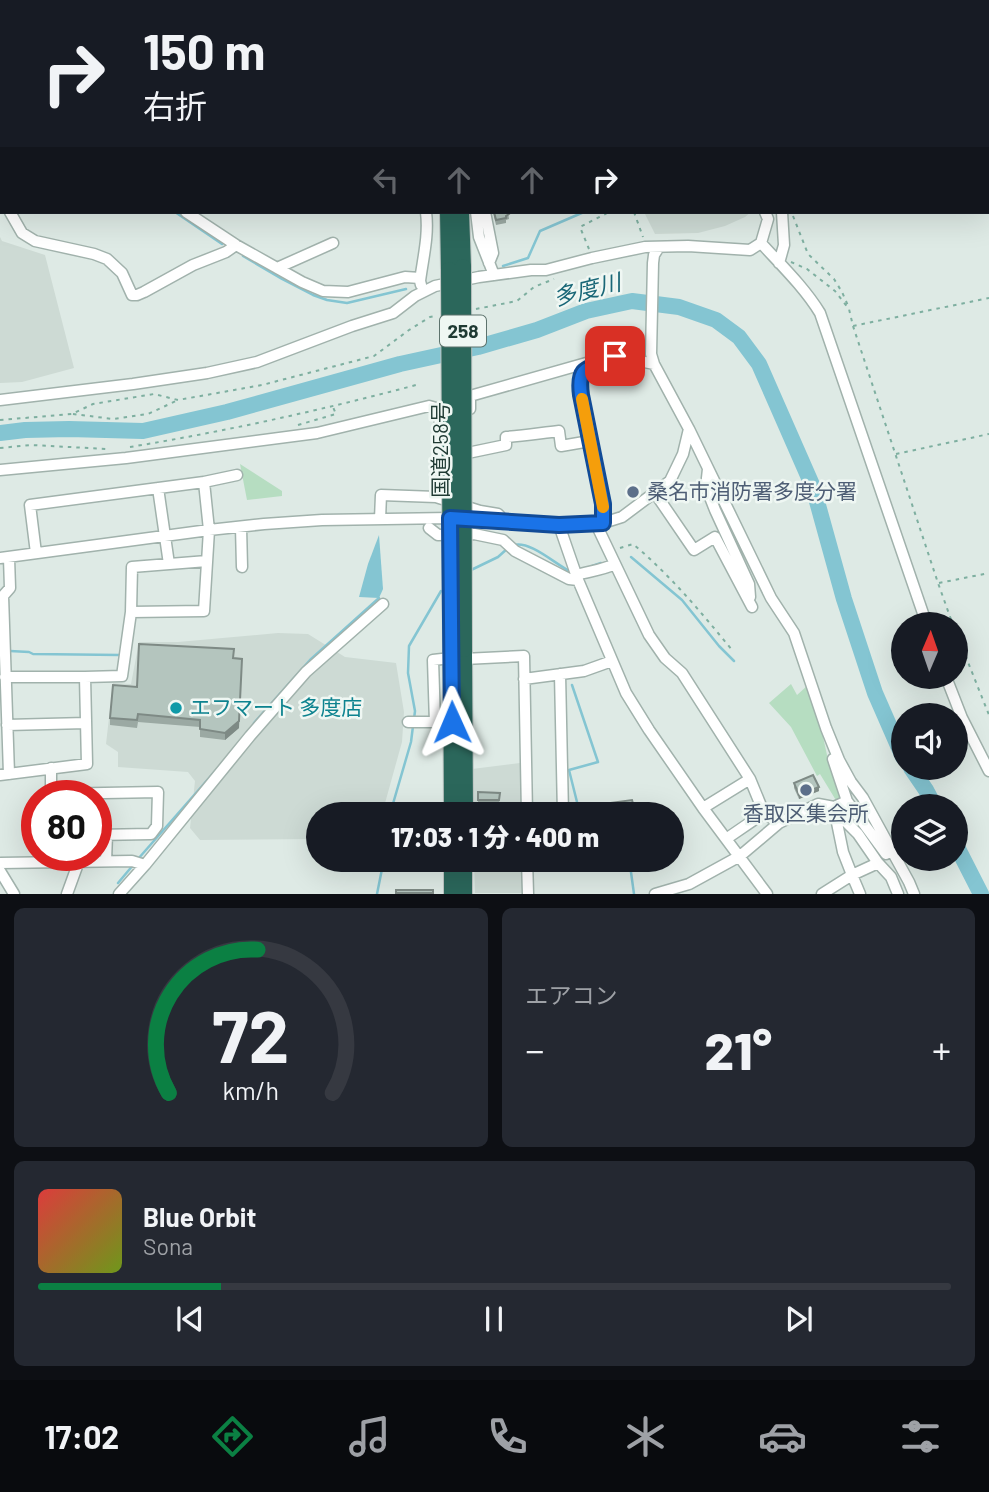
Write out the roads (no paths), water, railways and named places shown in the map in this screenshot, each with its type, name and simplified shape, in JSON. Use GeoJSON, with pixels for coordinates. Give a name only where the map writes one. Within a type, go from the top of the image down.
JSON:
{"type":"FeatureCollection","features":[{"type":"Feature","properties":{"kind":"highway","name":"国道258号"},"geometry":{"type":"LineString","coordinates":[[448,214],[456,269]]}},
{"type":"Feature","properties":{"kind":"highway","name":"国道258号"},"geometry":{"type":"LineString","coordinates":[[461,214],[456,269],[456,518],[457,654],[464,802]]}},
{"type":"Feature","properties":{"kind":"highway","name":"国道258号"},"geometry":{"type":"LineString","coordinates":[[451,802],[443,722],[457,654]]}},
{"type":"Feature","properties":{"kind":"highway"},"geometry":{"type":"LineString","coordinates":[[452,872],[452,894]]}},
{"type":"Feature","properties":{"kind":"highway"},"geometry":{"type":"LineString","coordinates":[[464,872],[464,894]]}},
{"type":"Feature","properties":{"kind":"street"},"geometry":{"type":"LineString","coordinates":[[10,214],[22,233],[35,241],[107,259],[122,273],[132,295],[144,292],[236,245]]}},
{"type":"Feature","properties":{"kind":"street"},"geometry":{"type":"LineString","coordinates":[[190,214],[236,245],[323,291],[357,291],[405,278],[421,278]]}},
{"type":"Feature","properties":{"kind":"street"},"geometry":{"type":"LineString","coordinates":[[423,291],[421,278],[426,214]]}},
{"type":"Feature","properties":{"kind":"street"},"geometry":{"type":"LineString","coordinates":[[476,214],[479,237],[494,275]]}},
{"type":"Feature","properties":{"kind":"street"},"geometry":{"type":"LineString","coordinates":[[485,214],[493,253],[489,263]]}},
{"type":"Feature","properties":{"kind":"street"},"geometry":{"type":"LineString","coordinates":[[0,400],[134,384],[257,362],[393,313],[423,291],[435,286],[494,275],[546,270],[645,247],[688,246],[750,250],[761,243],[768,219],[766,214]]}},
{"type":"Feature","properties":{"kind":"street"},"geometry":{"type":"LineString","coordinates":[[779,263],[784,245],[782,214]]}},
{"type":"Feature","properties":{"kind":"street"},"geometry":{"type":"LineString","coordinates":[[277,268],[333,243]]}},
{"type":"Feature","properties":{"kind":"street"},"geometry":{"type":"LineString","coordinates":[[761,243],[814,302],[820,313],[923,612]]}},
{"type":"Feature","properties":{"kind":"street"},"geometry":{"type":"LineString","coordinates":[[659,247],[653,263],[653,359],[771,598],[794,633],[839,760],[891,850]]}},
{"type":"Feature","properties":{"kind":"street"},"geometry":{"type":"LineString","coordinates":[[442,434],[470,433],[470,396],[615,356],[653,359]]}},
{"type":"Feature","properties":{"kind":"street"},"geometry":{"type":"LineString","coordinates":[[615,356],[613,361],[586,370],[580,375],[581,395],[603,504],[599,523],[609,553],[649,635],[665,657],[682,673],[750,779],[764,813],[779,823]]}},
{"type":"Feature","properties":{"kind":"street"},"geometry":{"type":"LineString","coordinates":[[0,470],[126,458],[317,433],[429,406],[436,408],[438,412],[442,434],[442,499]]}},
{"type":"Feature","properties":{"kind":"street"},"geometry":{"type":"LineString","coordinates":[[85,677],[87,764],[4,774],[7,725],[4,596],[10,588],[5,558],[209,530],[322,520],[456,518],[559,525],[599,523],[622,517],[670,481],[679,464],[689,429]]}},
{"type":"Feature","properties":{"kind":"street"},"geometry":{"type":"LineString","coordinates":[[442,459],[506,445],[506,438],[528,434],[559,431],[561,446],[590,441]]}},
{"type":"Feature","properties":{"kind":"street"},"geometry":{"type":"LineString","coordinates":[[655,493],[694,550],[715,537],[752,607],[749,584],[706,487],[708,468]]}},
{"type":"Feature","properties":{"kind":"street"},"geometry":{"type":"LineString","coordinates":[[36,552],[30,505],[204,482],[237,475]]}},
{"type":"Feature","properties":{"kind":"street"},"geometry":{"type":"LineString","coordinates":[[131,612],[204,611],[209,530],[204,482]]}},
{"type":"Feature","properties":{"kind":"street"},"geometry":{"type":"LineString","coordinates":[[158,488],[169,564]]}},
{"type":"Feature","properties":{"kind":"street"},"geometry":{"type":"LineString","coordinates":[[380,519],[381,495],[436,497],[498,514],[505,521]]}},
{"type":"Feature","properties":{"kind":"street"},"geometry":{"type":"LineString","coordinates":[[559,525],[577,577],[626,693],[703,808],[768,894]]}},
{"type":"Feature","properties":{"kind":"street"},"geometry":{"type":"LineString","coordinates":[[241,527],[242,567]]}},
{"type":"Feature","properties":{"kind":"street"},"geometry":{"type":"LineString","coordinates":[[429,528],[438,535],[474,534],[503,540],[516,551],[569,579],[615,564]]}},
{"type":"Feature","properties":{"kind":"street"},"geometry":{"type":"LineString","coordinates":[[5,677],[122,676],[131,612],[132,567],[207,561]]}},
{"type":"Feature","properties":{"kind":"street"},"geometry":{"type":"LineString","coordinates":[[119,894],[139,863],[306,671],[383,604]]}},
{"type":"Feature","properties":{"kind":"street"},"geometry":{"type":"LineString","coordinates":[[457,654],[524,656],[527,802]]}},
{"type":"Feature","properties":{"kind":"street"},"geometry":{"type":"LineString","coordinates":[[524,679],[584,671],[612,661]]}},
{"type":"Feature","properties":{"kind":"street"},"geometry":{"type":"LineString","coordinates":[[560,674],[564,802]]}},
{"type":"Feature","properties":{"kind":"street"},"geometry":{"type":"LineString","coordinates":[[951,690],[989,771]]}},
{"type":"Feature","properties":{"kind":"street"},"geometry":{"type":"LineString","coordinates":[[413,722],[443,722]]}},
{"type":"Feature","properties":{"kind":"street"},"geometry":{"type":"LineString","coordinates":[[7,725],[86,723]]}},
{"type":"Feature","properties":{"kind":"street"},"geometry":{"type":"LineString","coordinates":[[828,733],[827,740],[847,801],[891,857]]}},
{"type":"Feature","properties":{"kind":"street"},"geometry":{"type":"LineString","coordinates":[[51,768],[51,780]]}},
{"type":"Feature","properties":{"kind":"street"},"geometry":{"type":"LineString","coordinates":[[703,808],[750,779]]}},
{"type":"Feature","properties":{"kind":"street"},"geometry":{"type":"LineString","coordinates":[[112,793],[158,792],[157,826],[150,834],[112,835]]}},
{"type":"Feature","properties":{"kind":"street"},"geometry":{"type":"LineString","coordinates":[[655,894],[681,890],[740,856],[779,823],[818,804],[834,807],[847,801]]}},
{"type":"Feature","properties":{"kind":"street"},"geometry":{"type":"LineString","coordinates":[[834,807],[891,877],[898,894]]}},
{"type":"Feature","properties":{"kind":"street"},"geometry":{"type":"LineString","coordinates":[[834,807],[843,852],[860,894]]}},
{"type":"Feature","properties":{"kind":"street"},"geometry":{"type":"LineString","coordinates":[[726,839],[764,813]]}},
{"type":"Feature","properties":{"kind":"street"},"geometry":{"type":"LineString","coordinates":[[112,861],[139,863]]}},
{"type":"Feature","properties":{"kind":"street"},"geometry":{"type":"LineString","coordinates":[[0,863],[21,862]]}},
{"type":"Feature","properties":{"kind":"street"},"geometry":{"type":"LineString","coordinates":[[822,894],[878,863]]}},
{"type":"Feature","properties":{"kind":"street"},"geometry":{"type":"LineString","coordinates":[[0,871],[14,894]]}},
{"type":"Feature","properties":{"kind":"street"},"geometry":{"type":"LineString","coordinates":[[67,894],[75,871]]}},
{"type":"Feature","properties":{"kind":"street"},"geometry":{"type":"LineString","coordinates":[[902,871],[914,894]]}},
{"type":"Feature","properties":{"kind":"street"},"geometry":{"type":"LineString","coordinates":[[527,872],[527,894]]}},
{"type":"Feature","properties":{"kind":"water"},"geometry":{"type":"Polygon","coordinates":[[[379,535],[383,589],[379,598],[359,597],[368,564],[379,535]]]}},
{"type":"Feature","properties":{"kind":"waterway"},"geometry":{"type":"LineString","coordinates":[[178,214],[222,244]]}},
{"type":"Feature","properties":{"kind":"waterway"},"geometry":{"type":"LineString","coordinates":[[503,266],[528,258],[540,231],[579,214]]}},
{"type":"Feature","properties":{"kind":"waterway"},"geometry":{"type":"LineString","coordinates":[[243,256],[282,279],[327,300],[347,303],[406,289]]}},
{"type":"Feature","properties":{"kind":"waterway","name":"多度川"},"geometry":{"type":"LineString","coordinates":[[0,433],[69,429],[143,431],[227,412],[400,364],[478,347],[537,330],[586,311],[632,301],[679,307],[716,320],[739,337],[759,364],[813,487],[844,599],[875,693],[891,730]]}},
{"type":"Feature","properties":{"kind":"waterway"},"geometry":{"type":"LineString","coordinates":[[514,545],[528,546],[571,572]]}},
{"type":"Feature","properties":{"kind":"waterway"},"geometry":{"type":"LineString","coordinates":[[469,571],[498,557],[508,548]]}},
{"type":"Feature","properties":{"kind":"waterway"},"geometry":{"type":"LineString","coordinates":[[631,557],[682,600],[734,661]]}},
{"type":"Feature","properties":{"kind":"waterway"},"geometry":{"type":"LineString","coordinates":[[592,566],[601,563]]}},
{"type":"Feature","properties":{"kind":"waterway"},"geometry":{"type":"LineString","coordinates":[[414,719],[408,673],[409,646],[441,591]]}},
{"type":"Feature","properties":{"kind":"waterway"},"geometry":{"type":"LineString","coordinates":[[254,723],[310,660],[379,598]]}},
{"type":"Feature","properties":{"kind":"waterway"},"geometry":{"type":"LineString","coordinates":[[10,651],[33,654],[120,655]]}},
{"type":"Feature","properties":{"kind":"waterway"},"geometry":{"type":"LineString","coordinates":[[572,685],[598,762],[569,770],[577,802]]}},
{"type":"Feature","properties":{"kind":"waterway"},"geometry":{"type":"LineString","coordinates":[[394,802],[413,726]]}},
{"type":"Feature","properties":{"kind":"waterway"},"geometry":{"type":"LineString","coordinates":[[138,859],[217,769]]}},
{"type":"Feature","properties":{"kind":"waterway","name":"多度川"},"geometry":{"type":"LineString","coordinates":[[919,780],[928,794]]}},
{"type":"Feature","properties":{"kind":"waterway"},"geometry":{"type":"LineString","coordinates":[[118,883],[134,864]]}},
{"type":"Feature","properties":{"kind":"waterway","name":"多度川"},"geometry":{"type":"LineString","coordinates":[[968,869],[981,894]]}},
{"type":"Feature","properties":{"kind":"waterway"},"geometry":{"type":"LineString","coordinates":[[377,894],[381,872]]}},
{"type":"Feature","properties":{"kind":"waterway"},"geometry":{"type":"LineString","coordinates":[[631,872],[634,894]]}},
{"type":"Feature","properties":{"kind":"place","name":"桑名市消防署多度分署"},"geometry":{"type":"Point","coordinates":[633,492]}},
{"type":"Feature","properties":{"kind":"place","name":"エフマート 多度店"},"geometry":{"type":"Point","coordinates":[176,708]}},
{"type":"Feature","properties":{"kind":"place","name":"香取区集会所"},"geometry":{"type":"Point","coordinates":[806,790]}}]}
